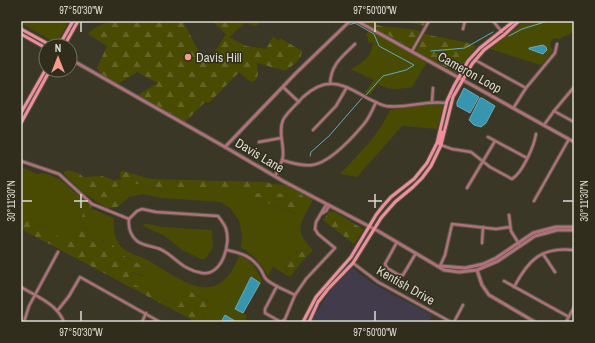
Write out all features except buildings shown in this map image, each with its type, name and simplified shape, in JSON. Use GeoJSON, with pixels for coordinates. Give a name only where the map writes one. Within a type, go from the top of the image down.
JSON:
{"type":"FeatureCollection","features":[{"type":"Feature","properties":{"kind":"main road"},"geometry":{"type":"LineString","coordinates":[[63,38],[73,21]]}},
{"type":"Feature","properties":{"kind":"main road"},"geometry":{"type":"LineString","coordinates":[[68,38],[78,21]]}},
{"type":"Feature","properties":{"kind":"main road"},"geometry":{"type":"LineString","coordinates":[[303,322],[314,300],[351,257],[383,206],[414,179],[427,163],[436,144],[446,103],[468,61],[480,48],[514,21]]}},
{"type":"Feature","properties":{"kind":"main road"},"geometry":{"type":"LineString","coordinates":[[309,321],[318,302],[328,288],[353,263],[389,208],[418,183],[433,163],[441,146],[450,105],[462,79],[475,60],[484,50],[504,36],[520,21]]}},
{"type":"Feature","properties":{"kind":"main road"},"geometry":{"type":"LineString","coordinates":[[21,31],[38,38]]}},
{"type":"Feature","properties":{"kind":"main road"},"geometry":{"type":"LineString","coordinates":[[21,31],[38,43]]}},
{"type":"Feature","properties":{"kind":"main road"},"geometry":{"type":"LineString","coordinates":[[21,113],[41,78]]}},
{"type":"Feature","properties":{"kind":"main road"},"geometry":{"type":"LineString","coordinates":[[21,123],[46,78]]}},
{"type":"Feature","properties":{"kind":"main road"},"geometry":{"type":"LineString","coordinates":[[441,124],[442,130],[439,143],[441,146]]}},
{"type":"Feature","properties":{"kind":"main road"},"geometry":{"type":"LineString","coordinates":[[433,163],[437,148],[436,144]]}},
{"type":"Feature","properties":{"kind":"main road"},"geometry":{"type":"LineString","coordinates":[[331,279],[338,279]]}},
{"type":"Feature","properties":{"kind":"main road"},"geometry":{"type":"LineString","coordinates":[[309,321],[308,318],[314,300]]}},
{"type":"Feature","properties":{"kind":"street"},"geometry":{"type":"LineString","coordinates":[[225,147],[350,21]]}},
{"type":"Feature","properties":{"kind":"street","name":"Cameron Loop"},"geometry":{"type":"LineString","coordinates":[[357,21],[514,107],[544,126],[574,142]]}},
{"type":"Feature","properties":{"kind":"street"},"geometry":{"type":"LineString","coordinates":[[412,51],[429,21]]}},
{"type":"Feature","properties":{"kind":"street"},"geometry":{"type":"LineString","coordinates":[[463,29],[465,21]]}},
{"type":"Feature","properties":{"kind":"street"},"geometry":{"type":"LineString","coordinates":[[493,21],[504,36]]}},
{"type":"Feature","properties":{"kind":"street"},"geometry":{"type":"LineString","coordinates":[[330,84],[333,68],[355,44]]}},
{"type":"Feature","properties":{"kind":"street"},"geometry":{"type":"LineString","coordinates":[[514,107],[526,88],[555,52],[557,44]]}},
{"type":"Feature","properties":{"kind":"street"},"geometry":{"type":"LineString","coordinates":[[475,60],[526,88]]}},
{"type":"Feature","properties":{"kind":"street","name":"Davis Lane"},"geometry":{"type":"LineString","coordinates":[[78,64],[275,176],[440,266],[444,270],[459,272],[491,265],[533,233],[556,227],[574,227]]}},
{"type":"Feature","properties":{"kind":"street"},"geometry":{"type":"LineString","coordinates":[[275,176],[282,160],[283,149],[281,126],[283,121],[299,102],[312,90],[320,86],[338,84],[384,106],[395,107],[432,102],[446,103]]}},
{"type":"Feature","properties":{"kind":"street"},"geometry":{"type":"LineString","coordinates":[[283,87],[299,102]]}},
{"type":"Feature","properties":{"kind":"street"},"geometry":{"type":"LineString","coordinates":[[313,130],[336,106],[347,87]]}},
{"type":"Feature","properties":{"kind":"street"},"geometry":{"type":"LineString","coordinates":[[544,126],[554,111],[574,87]]}},
{"type":"Feature","properties":{"kind":"street"},"geometry":{"type":"LineString","coordinates":[[432,102],[433,88]]}},
{"type":"Feature","properties":{"kind":"street"},"geometry":{"type":"LineString","coordinates":[[282,160],[308,165],[325,161],[335,154],[365,123],[376,102]]}},
{"type":"Feature","properties":{"kind":"street"},"geometry":{"type":"LineString","coordinates":[[554,111],[574,122]]}},
{"type":"Feature","properties":{"kind":"street"},"geometry":{"type":"LineString","coordinates":[[441,146],[456,150],[468,151],[490,167],[512,179],[519,172],[527,158],[534,144],[536,134]]}},
{"type":"Feature","properties":{"kind":"street"},"geometry":{"type":"LineString","coordinates":[[488,137],[527,158]]}},
{"type":"Feature","properties":{"kind":"street"},"geometry":{"type":"LineString","coordinates":[[259,142],[281,138]]}},
{"type":"Feature","properties":{"kind":"street"},"geometry":{"type":"LineString","coordinates":[[534,201],[569,139]]}},
{"type":"Feature","properties":{"kind":"street"},"geometry":{"type":"LineString","coordinates":[[467,188],[495,141]]}},
{"type":"Feature","properties":{"kind":"street"},"geometry":{"type":"LineString","coordinates":[[21,161],[59,174],[92,204],[129,219]]}},
{"type":"Feature","properties":{"kind":"street"},"geometry":{"type":"LineString","coordinates":[[277,286],[265,314],[279,322],[284,321],[295,295],[306,279],[335,248],[315,230],[316,222],[321,214],[326,211],[328,205]]}},
{"type":"Feature","properties":{"kind":"street"},"geometry":{"type":"LineString","coordinates":[[142,209],[156,212],[218,216],[226,229],[228,245],[225,258],[213,271],[203,273],[184,267],[161,250],[138,242],[129,230],[129,219],[137,211],[142,209]]}},
{"type":"Feature","properties":{"kind":"street"},"geometry":{"type":"LineString","coordinates":[[509,215],[510,227],[519,244]]}},
{"type":"Feature","properties":{"kind":"street"},"geometry":{"type":"LineString","coordinates":[[440,266],[445,255],[452,224],[501,229],[510,227]]}},
{"type":"Feature","properties":{"kind":"street"},"geometry":{"type":"LineString","coordinates":[[482,243],[483,227]]}},
{"type":"Feature","properties":{"kind":"street","name":"Davis Lane"},"geometry":{"type":"LineString","coordinates":[[519,244],[535,236],[548,232],[557,230],[574,230]]}},
{"type":"Feature","properties":{"kind":"street"},"geometry":{"type":"LineString","coordinates":[[397,242],[386,262],[385,267],[399,275],[403,275],[416,253]]}},
{"type":"Feature","properties":{"kind":"street"},"geometry":{"type":"LineString","coordinates":[[514,287],[526,266],[543,254],[558,249],[574,250]]}},
{"type":"Feature","properties":{"kind":"street"},"geometry":{"type":"LineString","coordinates":[[227,250],[243,253],[250,257],[257,264],[267,280],[295,295]]}},
{"type":"Feature","properties":{"kind":"street"},"geometry":{"type":"LineString","coordinates":[[24,322],[34,295],[58,252]]}},
{"type":"Feature","properties":{"kind":"street"},"geometry":{"type":"LineString","coordinates":[[543,254],[555,272]]}},
{"type":"Feature","properties":{"kind":"street","name":"Kentish Drive"},"geometry":{"type":"LineString","coordinates":[[353,263],[378,282],[452,322]]}},
{"type":"Feature","properties":{"kind":"street"},"geometry":{"type":"LineString","coordinates":[[477,268],[482,285],[489,294],[532,321]]}},
{"type":"Feature","properties":{"kind":"street"},"geometry":{"type":"LineString","coordinates":[[58,310],[70,296],[80,277],[160,322]]}},
{"type":"Feature","properties":{"kind":"street"},"geometry":{"type":"LineString","coordinates":[[504,281],[569,317]]}},
{"type":"Feature","properties":{"kind":"street"},"geometry":{"type":"LineString","coordinates":[[21,287],[58,310],[64,322]]}},
{"type":"Feature","properties":{"kind":"street"},"geometry":{"type":"LineString","coordinates":[[452,322],[463,305]]}},
{"type":"Feature","properties":{"kind":"street"},"geometry":{"type":"LineString","coordinates":[[566,322],[574,307]]}},
{"type":"Feature","properties":{"kind":"street"},"geometry":{"type":"LineString","coordinates":[[142,322],[146,313]]}},
{"type":"Feature","properties":{"kind":"shaded area"},"geometry":{"type":"Polygon","coordinates":[[[352,268],[375,285],[432,315],[429,322],[311,322],[330,291],[352,268]]]}},
{"type":"Feature","properties":{"kind":"green space"},"geometry":{"type":"Polygon","coordinates":[[[21,21],[69,21],[60,38],[46,38],[21,23],[21,21]]]}},
{"type":"Feature","properties":{"kind":"green space"},"geometry":{"type":"Polygon","coordinates":[[[183,21],[204,62],[213,55],[226,34],[212,21],[259,21],[259,24],[255,26],[246,22],[229,37],[246,46],[266,49],[273,37],[279,41],[280,38],[302,51],[300,58],[294,65],[285,71],[257,63],[258,76],[252,82],[239,72],[209,103],[205,102],[185,122],[138,95],[158,83],[137,72],[118,84],[102,75],[97,68],[107,46],[88,34],[96,27],[101,25],[110,22],[183,21]]]}},
{"type":"Feature","properties":{"kind":"green space"},"geometry":{"type":"Polygon","coordinates":[[[362,21],[381,26],[417,30],[420,32],[412,47],[409,47],[362,21]]]}},
{"type":"Feature","properties":{"kind":"green space"},"geometry":{"type":"Polygon","coordinates":[[[402,21],[428,21],[425,26],[402,21]]]}},
{"type":"Feature","properties":{"kind":"green space"},"geometry":{"type":"Polygon","coordinates":[[[523,21],[574,21],[574,32],[559,39],[555,38],[552,40],[550,44],[553,51],[541,65],[490,49],[518,27],[523,21]]]}},
{"type":"Feature","properties":{"kind":"green space"},"geometry":{"type":"Polygon","coordinates":[[[370,30],[427,62],[412,87],[390,89],[378,84],[370,95],[365,92],[374,80],[350,70],[366,60],[372,49],[373,43],[368,42],[366,34],[370,30]]]}},
{"type":"Feature","properties":{"kind":"green space"},"geometry":{"type":"Polygon","coordinates":[[[424,34],[473,44],[476,47],[456,73],[417,52],[416,50],[424,34]]]}},
{"type":"Feature","properties":{"kind":"green space"},"geometry":{"type":"Polygon","coordinates":[[[431,104],[442,105],[443,107],[437,129],[402,126],[357,177],[340,174],[374,136],[390,110],[431,104]]]}},
{"type":"Feature","properties":{"kind":"green space"},"geometry":{"type":"Polygon","coordinates":[[[21,167],[37,174],[44,173],[59,179],[88,203],[72,239],[66,244],[59,243],[55,233],[40,225],[31,231],[26,217],[21,214],[21,167]]]}},
{"type":"Feature","properties":{"kind":"green space"},"geometry":{"type":"Polygon","coordinates":[[[68,170],[80,174],[83,177],[102,176],[117,181],[118,207],[107,208],[84,193],[64,174],[64,172],[68,170]]]}},
{"type":"Feature","properties":{"kind":"green space"},"geometry":{"type":"Polygon","coordinates":[[[123,171],[150,179],[267,182],[285,185],[293,189],[164,189],[121,180],[120,172],[123,171]]]}},
{"type":"Feature","properties":{"kind":"green space"},"geometry":{"type":"Polygon","coordinates":[[[117,179],[164,189],[293,189],[313,199],[303,218],[300,229],[305,241],[311,248],[293,254],[288,259],[285,266],[290,277],[273,267],[268,276],[257,260],[241,248],[242,236],[239,220],[230,208],[220,202],[161,198],[143,194],[129,197],[118,207],[116,194],[117,179]],[[253,198],[297,214],[305,200],[253,198]]]}},
{"type":"Feature","properties":{"kind":"green space"},"geometry":{"type":"Polygon","coordinates":[[[253,193],[299,194],[302,195],[305,200],[298,214],[253,198],[253,193]]]}},
{"type":"Feature","properties":{"kind":"green space"},"geometry":{"type":"Polygon","coordinates":[[[88,203],[91,205],[92,209],[86,237],[92,236],[94,242],[101,245],[103,244],[103,237],[107,238],[122,255],[145,267],[145,276],[132,272],[128,278],[132,283],[165,301],[179,306],[187,290],[211,302],[215,311],[206,312],[202,322],[196,322],[21,229],[21,214],[28,217],[31,231],[34,230],[36,225],[45,227],[56,234],[59,238],[59,243],[66,244],[68,240],[72,238],[88,203]]]}},
{"type":"Feature","properties":{"kind":"green space"},"geometry":{"type":"Polygon","coordinates":[[[92,209],[114,218],[114,228],[117,241],[130,253],[147,260],[189,283],[200,287],[211,287],[221,282],[231,272],[239,256],[247,260],[256,269],[262,281],[243,313],[247,316],[245,320],[249,322],[202,322],[206,312],[214,308],[210,302],[195,294],[179,306],[151,294],[131,282],[128,278],[132,272],[142,276],[146,275],[145,267],[122,255],[107,238],[105,237],[102,240],[103,244],[101,245],[94,242],[92,236],[86,237],[92,209]]]}},
{"type":"Feature","properties":{"kind":"green space"},"geometry":{"type":"Polygon","coordinates":[[[330,211],[337,213],[363,229],[354,244],[323,220],[330,211]]]}},
{"type":"Feature","properties":{"kind":"green space"},"geometry":{"type":"Polygon","coordinates":[[[144,224],[162,227],[212,230],[213,248],[205,259],[201,259],[182,250],[165,236],[143,226],[144,224]]]}},
{"type":"Feature","properties":{"kind":"green space"},"geometry":{"type":"Polygon","coordinates":[[[311,248],[313,250],[290,277],[284,264],[294,253],[306,251],[311,248]]]}},
{"type":"Feature","properties":{"kind":"water"},"geometry":{"type":"Polygon","coordinates":[[[543,45],[547,50],[543,54],[529,49],[529,48],[543,45]]]}},
{"type":"Feature","properties":{"kind":"water"},"geometry":{"type":"Polygon","coordinates":[[[464,88],[479,97],[470,113],[457,106],[457,102],[464,88]]]}},
{"type":"Feature","properties":{"kind":"water"},"geometry":{"type":"Polygon","coordinates":[[[480,98],[495,106],[486,123],[481,127],[474,125],[469,120],[480,98]]]}},
{"type":"Feature","properties":{"kind":"water"},"geometry":{"type":"Polygon","coordinates":[[[251,277],[260,283],[243,313],[235,309],[251,277]]]}},
{"type":"Feature","properties":{"kind":"water"},"geometry":{"type":"Polygon","coordinates":[[[225,315],[235,321],[221,322],[225,315]]]}},
{"type":"Feature","properties":{"kind":"waterway"},"geometry":{"type":"LineString","coordinates":[[509,36],[522,29],[548,21]]}},
{"type":"Feature","properties":{"kind":"waterway"},"geometry":{"type":"LineString","coordinates":[[348,25],[355,23],[374,34],[379,46],[414,65],[406,70],[383,76],[366,95]]}},
{"type":"Feature","properties":{"kind":"waterway"},"geometry":{"type":"LineString","coordinates":[[431,51],[465,48],[493,32]]}},
{"type":"Feature","properties":{"kind":"waterway"},"geometry":{"type":"LineString","coordinates":[[310,156],[311,152],[329,136],[363,97]]}},
{"type":"Feature","properties":{"kind":"place","name":"Davis Hill"},"geometry":{"type":"Point","coordinates":[188,57]}}]}
